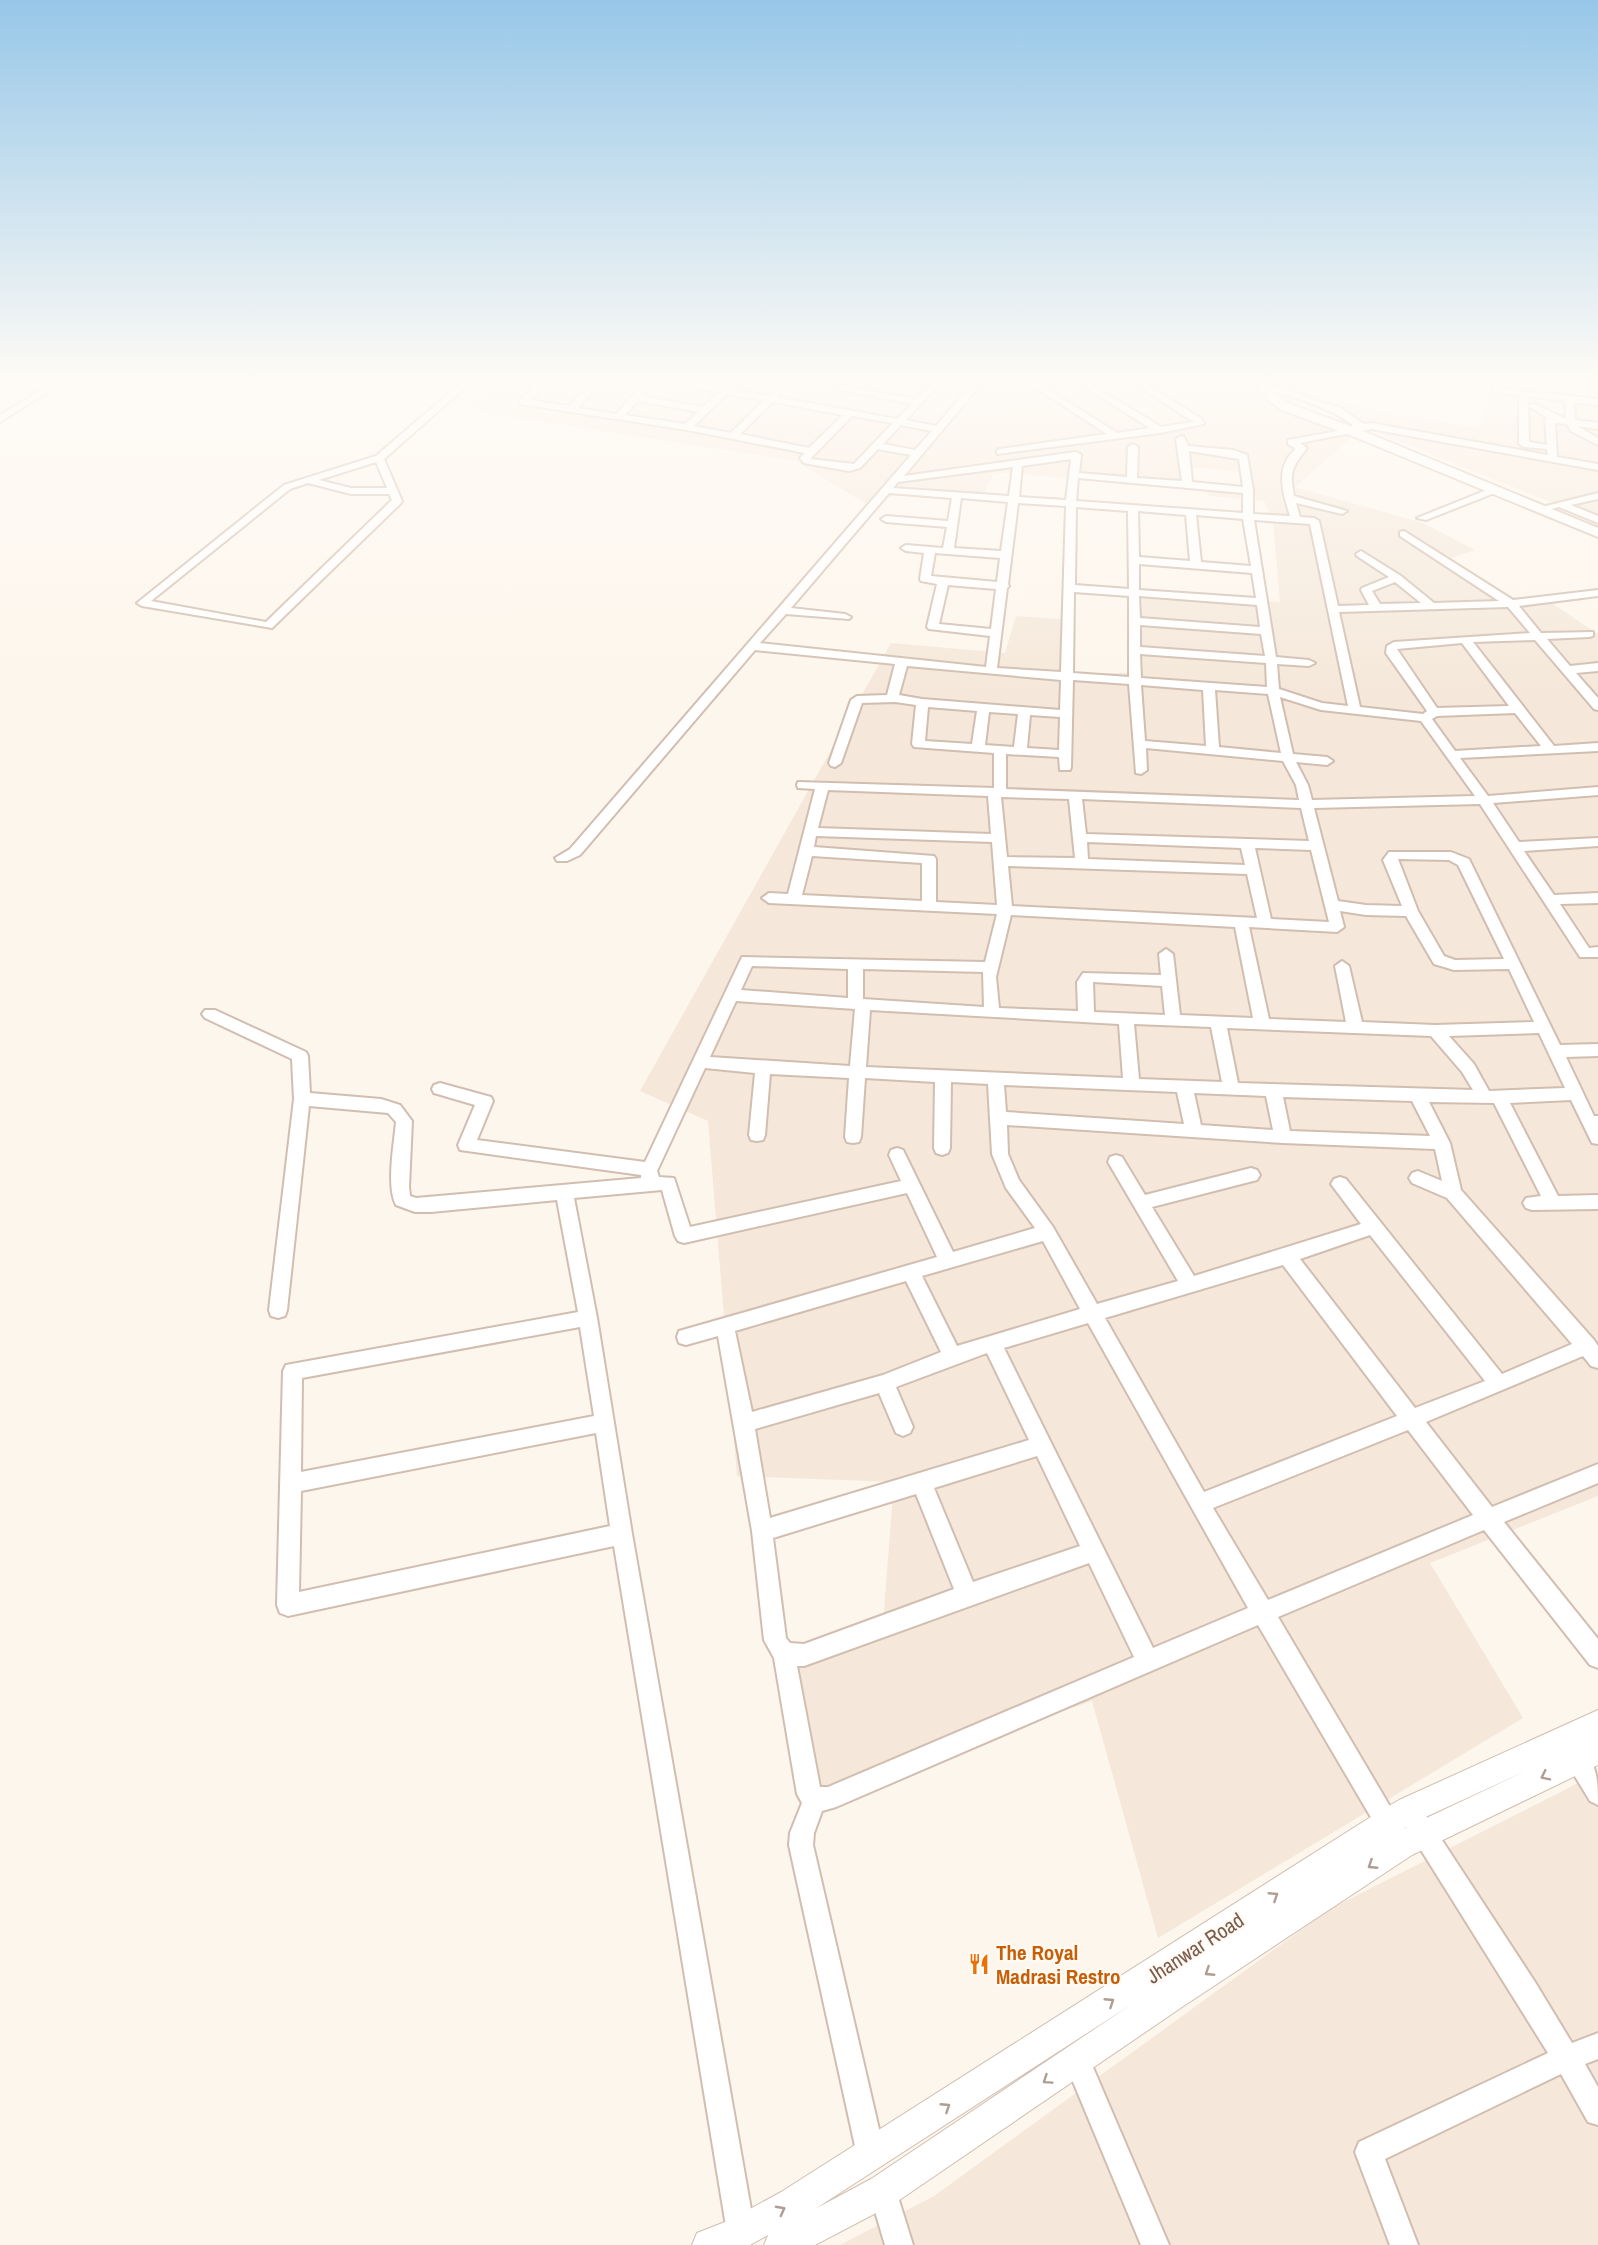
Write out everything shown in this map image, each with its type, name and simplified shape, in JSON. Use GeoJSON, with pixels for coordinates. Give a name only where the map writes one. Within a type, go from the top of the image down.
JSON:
{"type":"FeatureCollection","features":[{"type":"Feature","properties":{"kind":"main road"},"geometry":{"type":"LineString","coordinates":[[1476,482],[1598,533]]}},
{"type":"Feature","properties":{"kind":"main road"},"geometry":{"type":"LineString","coordinates":[[1492,482],[1554,506],[1598,528]]}},
{"type":"Feature","properties":{"kind":"street"},"geometry":{"type":"LineString","coordinates":[[303,482],[287,487],[142,603],[268,626],[397,501],[389,482]]}},
{"type":"Feature","properties":{"kind":"street"},"geometry":{"type":"LineString","coordinates":[[316,482],[351,491],[393,491]]}},
{"type":"Feature","properties":{"kind":"street"},"geometry":{"type":"LineString","coordinates":[[562,858],[575,852],[893,482]]}},
{"type":"Feature","properties":{"kind":"street"},"geometry":{"type":"LineString","coordinates":[[992,671],[1015,482]]}},
{"type":"Feature","properties":{"kind":"street"},"geometry":{"type":"LineString","coordinates":[[922,702],[918,744],[1020,751],[1065,760],[1073,482]]}},
{"type":"Feature","properties":{"kind":"street"},"geometry":{"type":"LineString","coordinates":[[1151,482],[1248,490]]}},
{"type":"Feature","properties":{"kind":"street"},"geometry":{"type":"LineString","coordinates":[[769,898],[1337,927],[1302,785],[1288,758],[1273,691],[1274,679],[1248,516],[1247,482]]}},
{"type":"Feature","properties":{"kind":"street"},"geometry":{"type":"LineString","coordinates":[[1288,482],[1289,498],[1296,519]]}},
{"type":"Feature","properties":{"kind":"street"},"geometry":{"type":"LineString","coordinates":[[886,490],[1314,521],[1355,710]]}},
{"type":"Feature","properties":{"kind":"street"},"geometry":{"type":"LineString","coordinates":[[1422,518],[1494,490]]}},
{"type":"Feature","properties":{"kind":"street"},"geometry":{"type":"LineString","coordinates":[[948,551],[957,495]]}},
{"type":"Feature","properties":{"kind":"street"},"geometry":{"type":"LineString","coordinates":[[1554,506],[1598,496]]}},
{"type":"Feature","properties":{"kind":"street"},"geometry":{"type":"LineString","coordinates":[[1289,498],[1342,511]]}},
{"type":"Feature","properties":{"kind":"street"},"geometry":{"type":"LineString","coordinates":[[1554,506],[1598,520]]}},
{"type":"Feature","properties":{"kind":"street"},"geometry":{"type":"LineString","coordinates":[[1133,508],[1134,650],[1141,770]]}},
{"type":"Feature","properties":{"kind":"street"},"geometry":{"type":"LineString","coordinates":[[1191,512],[1196,565]]}},
{"type":"Feature","properties":{"kind":"street"},"geometry":{"type":"LineString","coordinates":[[886,519],[952,524]]}},
{"type":"Feature","properties":{"kind":"street"},"geometry":{"type":"LineString","coordinates":[[1404,534],[1511,604],[1598,706]]}},
{"type":"Feature","properties":{"kind":"street"},"geometry":{"type":"LineString","coordinates":[[906,548],[1007,555]]}},
{"type":"Feature","properties":{"kind":"street"},"geometry":{"type":"LineString","coordinates":[[930,550],[925,579],[1004,586]]}},
{"type":"Feature","properties":{"kind":"street"},"geometry":{"type":"LineString","coordinates":[[1361,554],[1397,578],[1431,606]]}},
{"type":"Feature","properties":{"kind":"street"},"geometry":{"type":"LineString","coordinates":[[1133,560],[1257,570]]}},
{"type":"Feature","properties":{"kind":"street"},"geometry":{"type":"LineString","coordinates":[[1377,608],[1366,590],[1397,578]]}},
{"type":"Feature","properties":{"kind":"street"},"geometry":{"type":"LineString","coordinates":[[943,581],[933,627],[997,633]]}},
{"type":"Feature","properties":{"kind":"street"},"geometry":{"type":"LineString","coordinates":[[1069,588],[1262,602]]}},
{"type":"Feature","properties":{"kind":"street"},"geometry":{"type":"LineString","coordinates":[[1333,609],[1511,604],[1598,593]]}},
{"type":"Feature","properties":{"kind":"street"},"geometry":{"type":"LineString","coordinates":[[782,610],[845,617]]}},
{"type":"Feature","properties":{"kind":"street"},"geometry":{"type":"LineString","coordinates":[[1134,621],[1266,631]]}},
{"type":"Feature","properties":{"kind":"street"},"geometry":{"type":"LineString","coordinates":[[1589,634],[1465,639],[1398,644],[1391,648],[1451,755],[1484,800],[1585,953],[1598,952]]}},
{"type":"Feature","properties":{"kind":"street"},"geometry":{"type":"LineString","coordinates":[[1465,639],[1551,750]]}},
{"type":"Feature","properties":{"kind":"street"},"geometry":{"type":"LineString","coordinates":[[752,646],[992,671],[1273,691],[1321,706],[1355,710],[1429,715],[1518,709]]}},
{"type":"Feature","properties":{"kind":"street"},"geometry":{"type":"LineString","coordinates":[[1134,650],[1309,663]]}},
{"type":"Feature","properties":{"kind":"street"},"geometry":{"type":"LineString","coordinates":[[895,698],[893,695],[902,662]]}},
{"type":"Feature","properties":{"kind":"street"},"geometry":{"type":"LineString","coordinates":[[1567,670],[1598,668]]}},
{"type":"Feature","properties":{"kind":"street"},"geometry":{"type":"LineString","coordinates":[[1209,686],[1213,751]]}},
{"type":"Feature","properties":{"kind":"street"},"geometry":{"type":"LineString","coordinates":[[835,763],[857,700],[895,698],[1066,714]]}},
{"type":"Feature","properties":{"kind":"street"},"geometry":{"type":"LineString","coordinates":[[978,748],[983,708]]}},
{"type":"Feature","properties":{"kind":"street"},"geometry":{"type":"LineString","coordinates":[[1020,751],[1024,711]]}},
{"type":"Feature","properties":{"kind":"street"},"geometry":{"type":"LineString","coordinates":[[1139,744],[1326,761]]}},
{"type":"Feature","properties":{"kind":"street"},"geometry":{"type":"LineString","coordinates":[[1451,755],[1598,747]]}},
{"type":"Feature","properties":{"kind":"street"},"geometry":{"type":"LineString","coordinates":[[992,1013],[989,977],[1005,910],[997,793],[1000,750]]}},
{"type":"Feature","properties":{"kind":"street"},"geometry":{"type":"LineString","coordinates":[[803,785],[1305,804],[1484,800],[1593,792],[1598,807]]}},
{"type":"Feature","properties":{"kind":"street"},"geometry":{"type":"LineString","coordinates":[[794,899],[822,786]]}},
{"type":"Feature","properties":{"kind":"street"},"geometry":{"type":"LineString","coordinates":[[1075,796],[1082,863]]}},
{"type":"Feature","properties":{"kind":"street"},"geometry":{"type":"LineString","coordinates":[[810,832],[999,838]]}},
{"type":"Feature","properties":{"kind":"street"},"geometry":{"type":"LineString","coordinates":[[913,835],[915,858]]}},
{"type":"Feature","properties":{"kind":"street"},"geometry":{"type":"LineString","coordinates":[[1079,838],[1316,846]]}},
{"type":"Feature","properties":{"kind":"street"},"geometry":{"type":"LineString","coordinates":[[1179,842],[1185,868]]}},
{"type":"Feature","properties":{"kind":"street"},"geometry":{"type":"LineString","coordinates":[[1515,847],[1598,842]]}},
{"type":"Feature","properties":{"kind":"street"},"geometry":{"type":"LineString","coordinates":[[1247,844],[1265,924]]}},
{"type":"Feature","properties":{"kind":"street"},"geometry":{"type":"LineString","coordinates":[[806,851],[929,859],[929,906]]}},
{"type":"Feature","properties":{"kind":"street"},"geometry":{"type":"LineString","coordinates":[[1514,964],[1446,964],[1434,955],[1411,911],[1390,861],[1391,857],[1443,856],[1461,859],[1514,964],[1576,1094],[1594,1122],[1598,1138]]}},
{"type":"Feature","properties":{"kind":"street"},"geometry":{"type":"LineString","coordinates":[[1001,861],[1253,870]]}},
{"type":"Feature","properties":{"kind":"street"},"geometry":{"type":"LineString","coordinates":[[1550,900],[1598,898]]}},
{"type":"Feature","properties":{"kind":"street"},"geometry":{"type":"LineString","coordinates":[[1331,904],[1366,910],[1411,911]]}},
{"type":"Feature","properties":{"kind":"street"},"geometry":{"type":"LineString","coordinates":[[1241,922],[1262,1024]]}},
{"type":"Feature","properties":{"kind":"street"},"geometry":{"type":"LineString","coordinates":[[1166,954],[1173,1020]]}},
{"type":"Feature","properties":{"kind":"street"},"geometry":{"type":"LineString","coordinates":[[650,1176],[747,961],[991,967]]}},
{"type":"Feature","properties":{"kind":"street"},"geometry":{"type":"LineString","coordinates":[[853,1137],[858,1071],[859,1005],[856,963]]}},
{"type":"Feature","properties":{"kind":"street"},"geometry":{"type":"LineString","coordinates":[[1342,966],[1355,1028]]}},
{"type":"Feature","properties":{"kind":"street"},"geometry":{"type":"LineString","coordinates":[[1086,1017],[1085,982],[1088,977],[1168,981]]}},
{"type":"Feature","properties":{"kind":"street"},"geometry":{"type":"LineString","coordinates":[[731,996],[992,1013],[1355,1028],[1435,1031],[1544,1028]]}},
{"type":"Feature","properties":{"kind":"street"},"geometry":{"type":"LineString","coordinates":[[210,1014],[300,1056],[302,1099],[278,1310]]}},
{"type":"Feature","properties":{"kind":"street"},"geometry":{"type":"LineString","coordinates":[[1126,1018],[1131,1084]]}},
{"type":"Feature","properties":{"kind":"street"},"geometry":{"type":"LineString","coordinates":[[1218,1022],[1231,1088]]}},
{"type":"Feature","properties":{"kind":"street"},"geometry":{"type":"LineString","coordinates":[[1435,1031],[1492,1096],[1553,1203]]}},
{"type":"Feature","properties":{"kind":"street"},"geometry":{"type":"LineString","coordinates":[[1556,1051],[1598,1050]]}},
{"type":"Feature","properties":{"kind":"street"},"geometry":{"type":"LineString","coordinates":[[700,1062],[764,1068],[1273,1090],[1492,1096],[1576,1094]]}},
{"type":"Feature","properties":{"kind":"street"},"geometry":{"type":"LineString","coordinates":[[757,1135],[764,1068]]}},
{"type":"Feature","properties":{"kind":"street"},"geometry":{"type":"LineString","coordinates":[[942,1148],[943,1076]]}},
{"type":"Feature","properties":{"kind":"street"},"geometry":{"type":"LineString","coordinates":[[996,1079],[1000,1154],[1012,1184],[1047,1232],[1198,1504],[1262,1613],[1407,1822],[1566,2058],[1598,2112]]}},
{"type":"Feature","properties":{"kind":"street"},"geometry":{"type":"LineString","coordinates":[[1184,1086],[1194,1131]]}},
{"type":"Feature","properties":{"kind":"street"},"geometry":{"type":"LineString","coordinates":[[440,1089],[485,1101],[466,1145],[650,1176],[668,1183],[684,1236],[912,1185]]}},
{"type":"Feature","properties":{"kind":"street"},"geometry":{"type":"LineString","coordinates":[[1273,1090],[1283,1137]]}},
{"type":"Feature","properties":{"kind":"street"},"geometry":{"type":"LineString","coordinates":[[1417,1095],[1442,1143],[1453,1193]]}},
{"type":"Feature","properties":{"kind":"street"},"geometry":{"type":"LineString","coordinates":[[302,1099],[381,1105],[394,1109],[404,1121],[400,1187],[402,1200],[415,1205],[564,1192],[650,1176]]}},
{"type":"Feature","properties":{"kind":"street"},"geometry":{"type":"LineString","coordinates":[[997,1118],[1283,1137],[1442,1143]]}},
{"type":"Feature","properties":{"kind":"street"},"geometry":{"type":"LineString","coordinates":[[897,1155],[948,1261]]}},
{"type":"Feature","properties":{"kind":"street"},"geometry":{"type":"LineString","coordinates":[[1116,1162],[1190,1285]]}},
{"type":"Feature","properties":{"kind":"street"},"geometry":{"type":"LineString","coordinates":[[1140,1203],[1251,1175]]}},
{"type":"Feature","properties":{"kind":"street"},"geometry":{"type":"LineString","coordinates":[[1198,1504],[1499,1384],[1592,1353],[1453,1193],[1418,1178]]}},
{"type":"Feature","properties":{"kind":"street"},"geometry":{"type":"LineString","coordinates":[[1340,1184],[1499,1384]]}},
{"type":"Feature","properties":{"kind":"street"},"geometry":{"type":"LineString","coordinates":[[564,1192],[588,1318],[622,1534],[741,2232]]}},
{"type":"Feature","properties":{"kind":"street"},"geometry":{"type":"LineString","coordinates":[[1532,1203],[1598,1202]]}},
{"type":"Feature","properties":{"kind":"street"},"geometry":{"type":"LineString","coordinates":[[744,1423],[885,1383],[952,1356],[992,1343],[1287,1256],[1374,1227]]}},
{"type":"Feature","properties":{"kind":"street"},"geometry":{"type":"LineString","coordinates":[[686,1338],[1047,1232]]}},
{"type":"Feature","properties":{"kind":"street"},"geometry":{"type":"LineString","coordinates":[[1287,1256],[1489,1520],[1598,1657]]}},
{"type":"Feature","properties":{"kind":"street"},"geometry":{"type":"LineString","coordinates":[[910,1272],[952,1356]]}},
{"type":"Feature","properties":{"kind":"street"},"geometry":{"type":"LineString","coordinates":[[588,1318],[293,1371],[288,1605],[622,1534]]}},
{"type":"Feature","properties":{"kind":"street"},"geometry":{"type":"LineString","coordinates":[[725,1326],[762,1531],[775,1640],[778,1648],[784,1654],[809,1794],[815,1799],[828,1799],[1262,1613],[1598,1473]]}},
{"type":"Feature","properties":{"kind":"street"},"geometry":{"type":"LineString","coordinates":[[992,1343],[1148,1662]]}},
{"type":"Feature","properties":{"kind":"street"},"geometry":{"type":"LineString","coordinates":[[885,1383],[903,1427]]}},
{"type":"Feature","properties":{"kind":"street"},"geometry":{"type":"LineString","coordinates":[[292,1483],[604,1423]]}},
{"type":"Feature","properties":{"kind":"street"},"geometry":{"type":"LineString","coordinates":[[762,1531],[1043,1445]]}},
{"type":"Feature","properties":{"kind":"street"},"geometry":{"type":"LineString","coordinates":[[921,1482],[967,1595]]}},
{"type":"Feature","properties":{"kind":"street"},"geometry":{"type":"LineString","coordinates":[[784,1654],[804,1655],[1095,1551]]}},
{"type":"Feature","properties":{"kind":"street","name":"Jhanwar Road"},"geometry":{"type":"LineString","coordinates":[[709,2245],[741,2232],[793,2204],[1407,1822],[1598,1724]]}},
{"type":"Feature","properties":{"kind":"street"},"geometry":{"type":"LineString","coordinates":[[1587,1756],[1598,1793]]}},
{"type":"Feature","properties":{"kind":"street","name":"Jhanwar Road"},"geometry":{"type":"LineString","coordinates":[[1407,1822],[1587,1756]]}},
{"type":"Feature","properties":{"kind":"street"},"geometry":{"type":"LineString","coordinates":[[815,1799],[802,1833],[801,1845],[871,2155]]}},
{"type":"Feature","properties":{"kind":"street","name":"Jhanwar Road"},"geometry":{"type":"LineString","coordinates":[[781,2245],[883,2191],[1402,1845],[1407,1822]]}},
{"type":"Feature","properties":{"kind":"street"},"geometry":{"type":"LineString","coordinates":[[1404,2245],[1369,2152],[1566,2058],[1598,2046]]}},
{"type":"Feature","properties":{"kind":"street"},"geometry":{"type":"LineString","coordinates":[[1077,2060],[1155,2245]]}},
{"type":"Feature","properties":{"kind":"street"},"geometry":{"type":"LineString","coordinates":[[883,2191],[899,2245]]}},
{"type":"Feature","properties":{"kind":"shaded area"},"geometry":{"type":"Polygon","coordinates":[[[830,482],[990,482],[983,495],[910,491],[866,504],[830,482]]]}},
{"type":"Feature","properties":{"kind":"shaded area"},"geometry":{"type":"Polygon","coordinates":[[[1124,482],[1188,482],[1187,486],[1124,482]]]}},
{"type":"Feature","properties":{"kind":"shaded area"},"geometry":{"type":"Polygon","coordinates":[[[1248,482],[1301,482],[1295,487],[1423,523],[1475,550],[1451,558],[1512,597],[1547,600],[1598,634],[1598,1496],[1430,1563],[1523,1718],[1158,1938],[1092,1701],[797,1801],[787,1662],[883,1623],[894,1482],[737,1476],[708,1121],[640,1091],[891,643],[1005,653],[1016,616],[1073,620],[1066,673],[1136,673],[1140,590],[1280,602],[1273,521],[1264,501],[1208,496],[1207,484],[1248,488],[1248,482]]]}},
{"type":"Feature","properties":{"kind":"shaded area"},"geometry":{"type":"Polygon","coordinates":[[[1500,482],[1598,482],[1598,521],[1500,482]]]}},
{"type":"Feature","properties":{"kind":"shaded area"},"geometry":{"type":"Polygon","coordinates":[[[1598,1773],[1598,2245],[840,2245],[934,2196],[1330,1909],[1598,1773]]]}},
{"type":"Feature","properties":{"kind":"place","name":"The Royal Madrasi Restro"},"geometry":{"type":"Point","coordinates":[979,1964]}}]}
